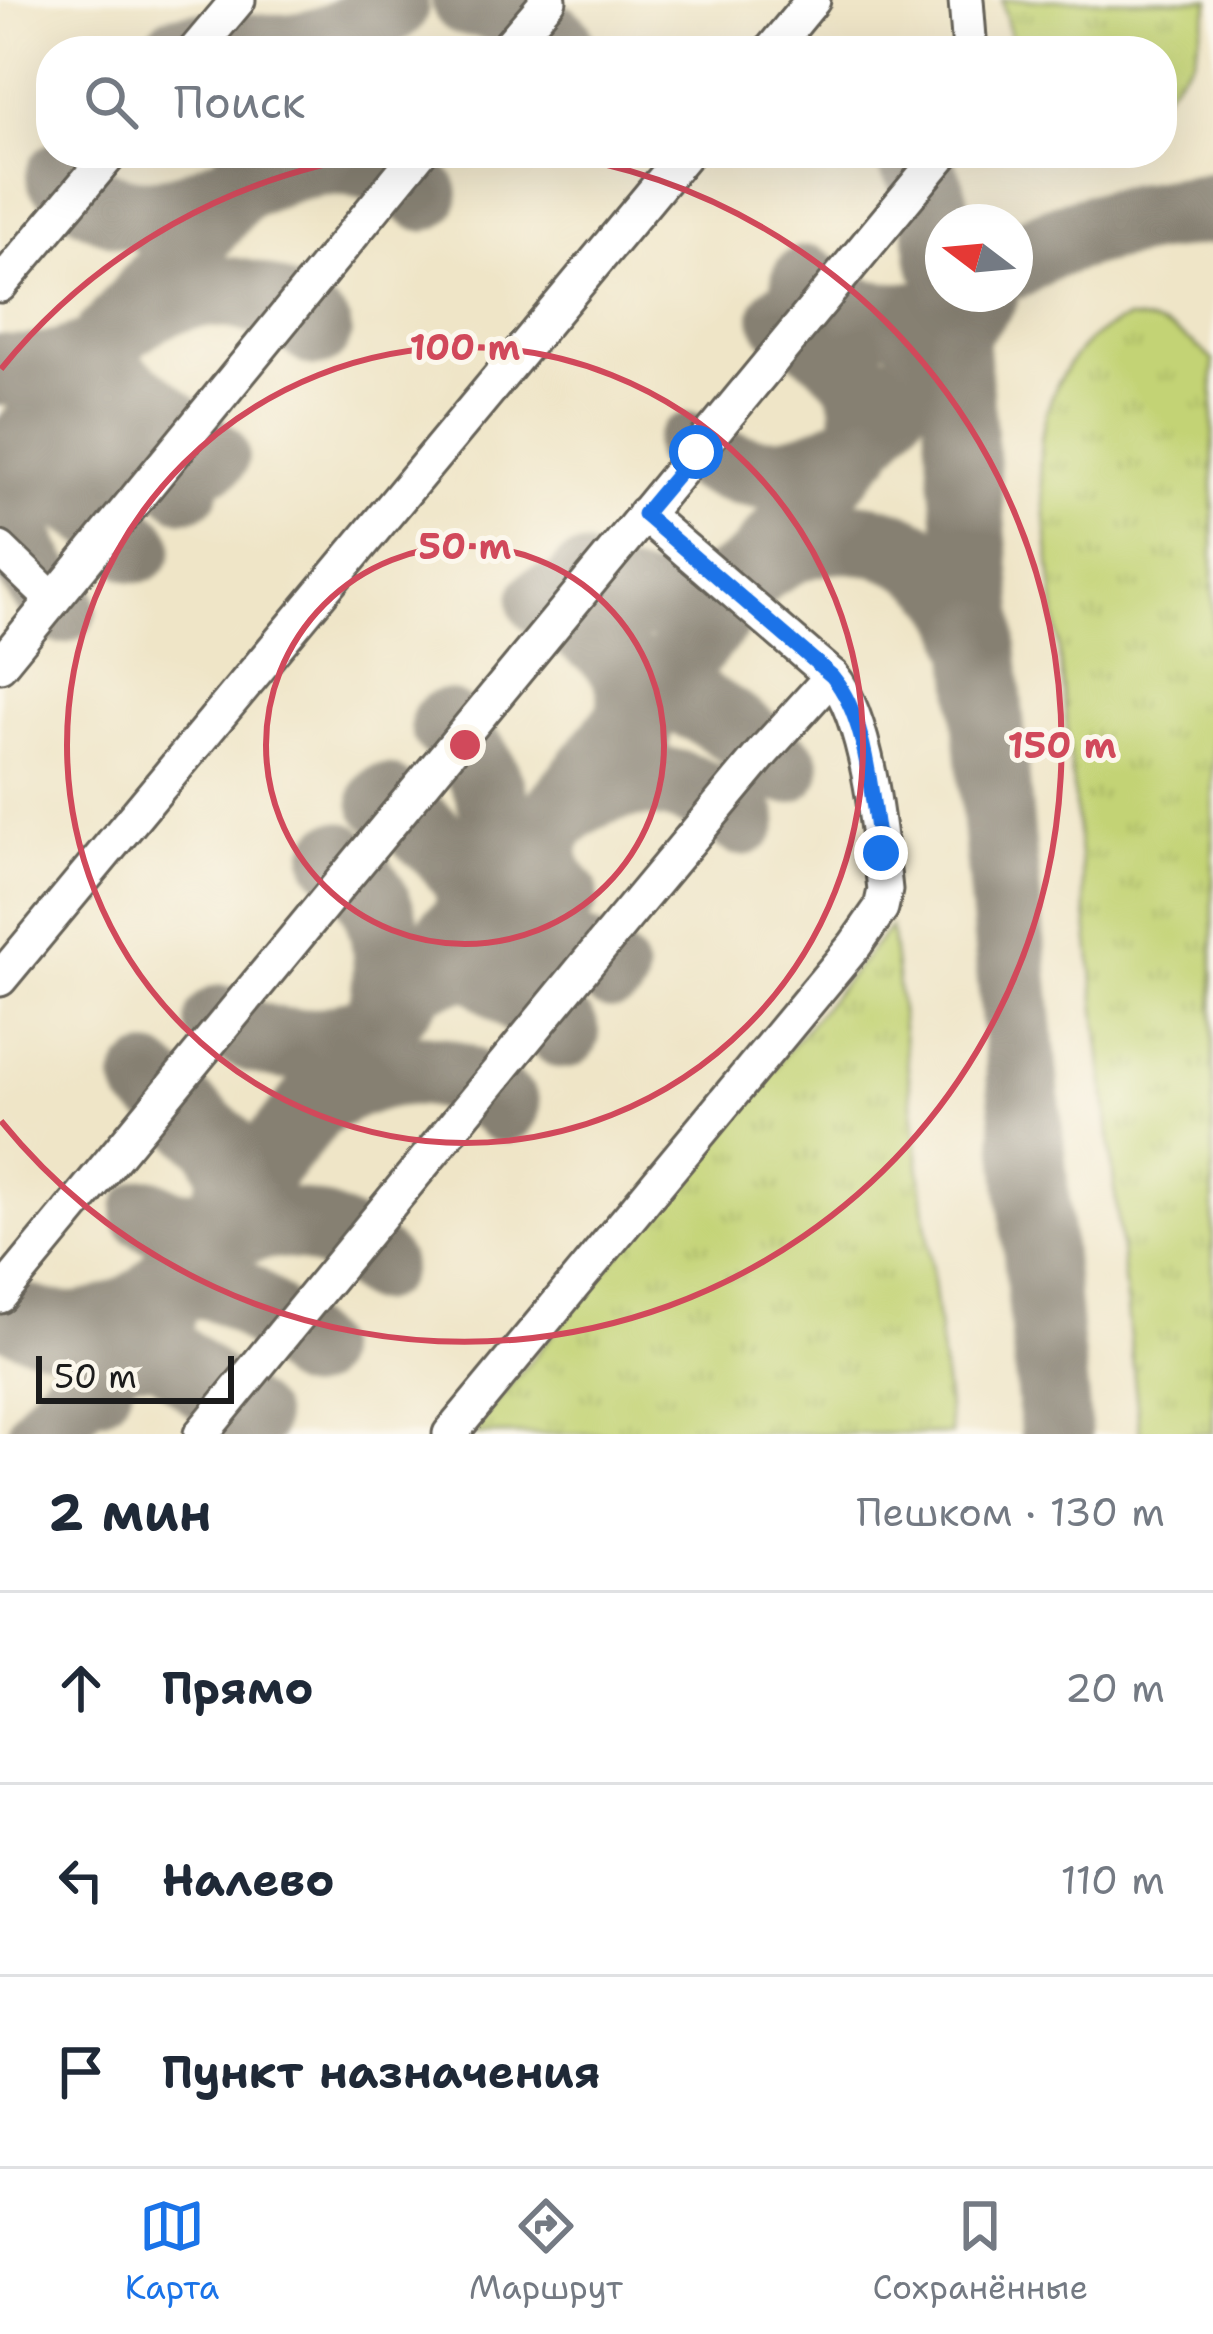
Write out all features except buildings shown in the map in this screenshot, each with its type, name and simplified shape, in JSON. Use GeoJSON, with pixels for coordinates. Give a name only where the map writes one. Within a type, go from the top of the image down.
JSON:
{"type":"FeatureCollection","features":[{"type":"Feature","properties":{"kind":"lane"},"geometry":{"type":"LineString","coordinates":[[208,36],[238,0]]}},
{"type":"Feature","properties":{"kind":"lane"},"geometry":{"type":"LineString","coordinates":[[518,36],[549,0]]}},
{"type":"Feature","properties":{"kind":"lane"},"geometry":{"type":"LineString","coordinates":[[783,36],[813,0]]}},
{"type":"Feature","properties":{"kind":"lane"},"geometry":{"type":"LineString","coordinates":[[966,0],[969,36]]}},
{"type":"Feature","properties":{"kind":"lane"},"geometry":{"type":"LineString","coordinates":[[0,285],[98,168]]}},
{"type":"Feature","properties":{"kind":"lane"},"geometry":{"type":"LineString","coordinates":[[0,665],[407,168]]}},
{"type":"Feature","properties":{"kind":"lane"},"geometry":{"type":"LineString","coordinates":[[0,979],[674,168]]}},
{"type":"Feature","properties":{"kind":"lane"},"geometry":{"type":"LineString","coordinates":[[0,1295],[931,168]]}},
{"type":"Feature","properties":{"kind":"lane"},"geometry":{"type":"LineString","coordinates":[[450,1434],[855,946],[881,908],[885,890],[857,727],[844,691],[644,514]]}},
{"type":"Feature","properties":{"kind":"lane"},"geometry":{"type":"LineString","coordinates":[[0,549],[53,600]]}},
{"type":"Feature","properties":{"kind":"lane"},"geometry":{"type":"LineString","coordinates":[[200,1434],[590,960],[832,676]]}},
{"type":"Feature","properties":{"kind":"green space"},"geometry":{"type":"Polygon","coordinates":[[[1002,0],[1210,0],[1194,57],[1177,78],[1177,36],[1011,36],[1002,0]]]}},
{"type":"Feature","properties":{"kind":"green space"},"geometry":{"type":"Polygon","coordinates":[[[1128,319],[1174,331],[1213,360],[1213,1434],[1140,1434],[1040,467],[1045,421],[1061,378],[1088,342],[1128,319]]]}},
{"type":"Feature","properties":{"kind":"green space"},"geometry":{"type":"Polygon","coordinates":[[[891,926],[951,1434],[470,1434],[891,926]]]}},
{"type":"Feature","properties":{"kind":"taxiway"},"geometry":{"type":"LineString","coordinates":[[467,0],[516,14],[549,36]]}},
{"type":"Feature","properties":{"kind":"taxiway"},"geometry":{"type":"LineString","coordinates":[[339,36],[393,5]]}},
{"type":"Feature","properties":{"kind":"taxiway"},"geometry":{"type":"LineString","coordinates":[[0,472],[253,168]]}},
{"type":"Feature","properties":{"kind":"taxiway"},"geometry":{"type":"LineString","coordinates":[[62,176],[108,207],[152,214],[194,205],[288,168]]}},
{"type":"Feature","properties":{"kind":"taxiway"},"geometry":{"type":"LineString","coordinates":[[377,168],[423,195]]}},
{"type":"Feature","properties":{"kind":"taxiway"},"geometry":{"type":"LineString","coordinates":[[918,168],[933,204]]}},
{"type":"Feature","properties":{"kind":"taxiway"},"geometry":{"type":"LineString","coordinates":[[1033,252],[1083,233],[1213,208]]}},
{"type":"Feature","properties":{"kind":"taxiway"},"geometry":{"type":"LineString","coordinates":[[807,281],[837,304],[873,316],[937,312]]}},
{"type":"Feature","properties":{"kind":"taxiway"},"geometry":{"type":"LineString","coordinates":[[129,321],[176,297],[224,292],[271,304],[316,331]]}},
{"type":"Feature","properties":{"kind":"taxiway"},"geometry":{"type":"LineString","coordinates":[[950,312],[1056,1434]]}},
{"type":"Feature","properties":{"kind":"taxiway"},"geometry":{"type":"LineString","coordinates":[[43,1434],[968,312]]}},
{"type":"Feature","properties":{"kind":"taxiway"},"geometry":{"type":"LineString","coordinates":[[690,448],[735,468],[776,473],[817,465],[861,443],[866,420],[860,383],[836,355],[786,317]]}},
{"type":"Feature","properties":{"kind":"taxiway"},"geometry":{"type":"LineString","coordinates":[[0,370],[67,363],[106,348],[108,339]]}},
{"type":"Feature","properties":{"kind":"taxiway"},"geometry":{"type":"LineString","coordinates":[[87,504],[67,478],[58,454],[65,396],[106,384],[122,386],[213,456]]}},
{"type":"Feature","properties":{"kind":"taxiway"},"geometry":{"type":"LineString","coordinates":[[32,435],[19,486],[18,527],[30,565],[61,608]]}},
{"type":"Feature","properties":{"kind":"taxiway"},"geometry":{"type":"LineString","coordinates":[[16,468],[58,451],[104,449],[147,460],[185,485]]}},
{"type":"Feature","properties":{"kind":"taxiway"},"geometry":{"type":"LineString","coordinates":[[42,487],[81,502],[137,547]]}},
{"type":"Feature","properties":{"kind":"taxiway"},"geometry":{"type":"LineString","coordinates":[[583,580],[648,602],[675,603],[718,591],[795,547],[824,539],[880,542],[907,552],[951,587],[977,638]]}},
{"type":"Feature","properties":{"kind":"taxiway"},"geometry":{"type":"LineString","coordinates":[[544,601],[599,640],[625,668],[633,706],[627,730]]}},
{"type":"Feature","properties":{"kind":"taxiway"},"geometry":{"type":"LineString","coordinates":[[634,740],[643,713],[659,700],[679,700],[726,722],[785,768]]}},
{"type":"Feature","properties":{"kind":"taxiway"},"geometry":{"type":"LineString","coordinates":[[446,725],[479,767],[495,810],[495,855],[483,906]]}},
{"type":"Feature","properties":{"kind":"taxiway"},"geometry":{"type":"LineString","coordinates":[[563,895],[547,872],[543,851],[548,831],[560,814],[600,790],[647,781],[673,785],[710,799],[742,820]]}},
{"type":"Feature","properties":{"kind":"taxiway"},"geometry":{"type":"LineString","coordinates":[[385,800],[437,842],[466,879],[471,898],[468,917],[452,935]]}},
{"type":"Feature","properties":{"kind":"taxiway"},"geometry":{"type":"LineString","coordinates":[[221,1021],[261,1039],[300,1045],[340,1039],[381,1023],[388,976],[385,932],[369,892],[338,857]]}},
{"type":"Feature","properties":{"kind":"taxiway"},"geometry":{"type":"LineString","coordinates":[[564,1033],[483,969],[461,964],[422,976],[470,944],[512,938],[556,945],[612,974]]}},
{"type":"Feature","properties":{"kind":"taxiway"},"geometry":{"type":"LineString","coordinates":[[320,1100],[368,1078],[414,1070],[459,1079],[504,1107]]}},
{"type":"Feature","properties":{"kind":"taxiway"},"geometry":{"type":"LineString","coordinates":[[148,1080],[220,1143],[235,1178],[223,1215],[213,1220],[186,1226],[148,1214]]}},
{"type":"Feature","properties":{"kind":"taxiway"},"geometry":{"type":"LineString","coordinates":[[192,1256],[240,1230],[286,1223],[332,1235],[377,1266]]}},
{"type":"Feature","properties":{"kind":"taxiway"},"geometry":{"type":"LineString","coordinates":[[159,1319],[165,1288],[208,1284],[243,1298],[308,1353]]}},
{"type":"Feature","properties":{"kind":"taxiway"},"geometry":{"type":"LineString","coordinates":[[0,1309],[42,1325],[80,1327],[116,1318],[155,1297]]}},
{"type":"Feature","properties":{"kind":"taxiway"},"geometry":{"type":"LineString","coordinates":[[95,1386],[108,1355],[136,1348],[165,1351],[249,1420]]}},
{"type":"Feature","properties":{"kind":"route"},"geometry":{"type":"LineString","coordinates":[[696,452],[644,514],[844,691],[857,727],[881,853]]}}]}
